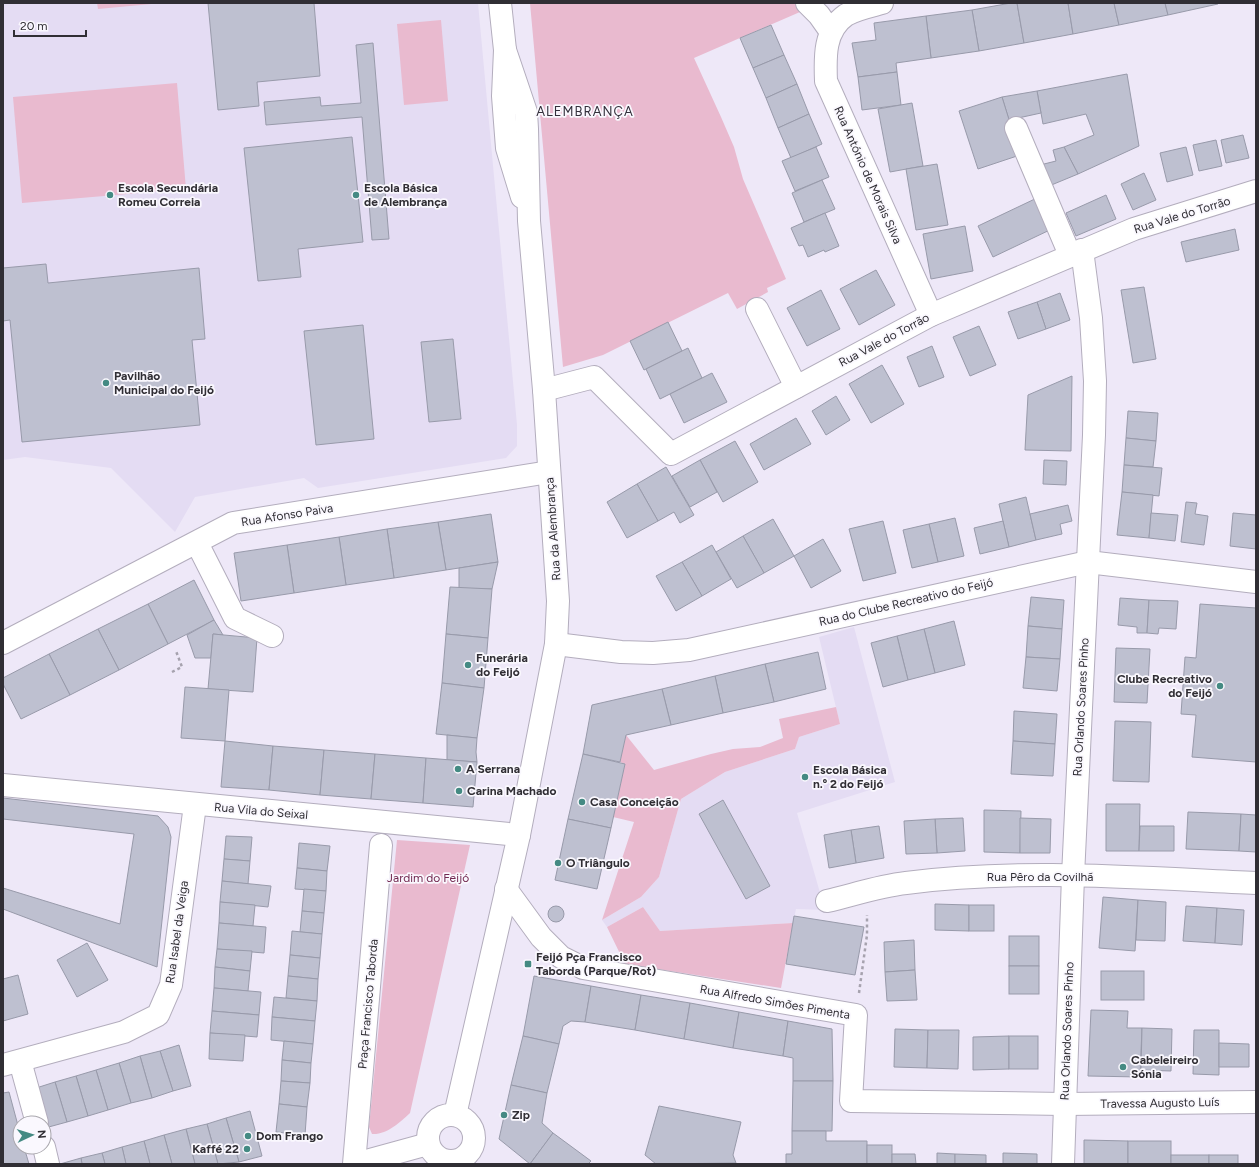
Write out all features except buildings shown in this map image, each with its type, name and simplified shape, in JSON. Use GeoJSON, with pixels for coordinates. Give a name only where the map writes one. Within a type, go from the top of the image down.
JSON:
{"type":"FeatureCollection","features":[{"type":"Feature","properties":{"kind":"street","name":"Rua da Alembrança"},"geometry":{"type":"LineString","coordinates":[[500,3],[505,50],[526,112],[529,155],[529,221],[544,390],[558,602],[556,644],[519,835]]}},
{"type":"Feature","properties":{"kind":"street"},"geometry":{"type":"LineString","coordinates":[[807,3],[819,15],[831,32],[846,15],[882,3]]}},
{"type":"Feature","properties":{"kind":"street","name":"Rua António de Morais Silva"},"geometry":{"type":"LineString","coordinates":[[831,32],[825,53],[826,81],[931,315]]}},
{"type":"Feature","properties":{"kind":"street","name":"Rua Orlando Soares Pinho"},"geometry":{"type":"LineString","coordinates":[[1016,128],[1076,253],[1091,318],[1095,381],[1073,876],[1063,1164]]}},
{"type":"Feature","properties":{"kind":"street","name":"Rua Vale do Torrão"},"geometry":{"type":"LineString","coordinates":[[544,390],[594,377],[671,454],[931,315],[1134,229],[1256,191]]}},
{"type":"Feature","properties":{"kind":"street"},"geometry":{"type":"LineString","coordinates":[[757,309],[796,387]]}},
{"type":"Feature","properties":{"kind":"street","name":"Rua Afonso Paiva"},"geometry":{"type":"LineString","coordinates":[[3,642],[233,524],[549,472]]}},
{"type":"Feature","properties":{"kind":"street"},"geometry":{"type":"LineString","coordinates":[[196,543],[235,618],[272,636]]}},
{"type":"Feature","properties":{"kind":"street","name":"Rua do Clube Recreativo do Feijó"},"geometry":{"type":"LineString","coordinates":[[556,644],[637,653],[689,650],[1088,562],[1256,582]]}},
{"type":"Feature","properties":{"kind":"street","name":"Rua Vila do Seixal"},"geometry":{"type":"LineString","coordinates":[[3,785],[195,805],[519,835]]}},
{"type":"Feature","properties":{"kind":"street","name":"Rua Isabel da Veiga"},"geometry":{"type":"LineString","coordinates":[[11,1063],[124,1032],[158,1015],[171,985],[195,805]]}},
{"type":"Feature","properties":{"kind":"street"},"geometry":{"type":"LineString","coordinates":[[455,1115],[519,835]]}},
{"type":"Feature","properties":{"kind":"street","name":"Praça Francisco Taborda"},"geometry":{"type":"LineString","coordinates":[[354,1164],[381,845]]}},
{"type":"Feature","properties":{"kind":"street","name":"Rua Pêro da Covilhã"},"geometry":{"type":"LineString","coordinates":[[826,901],[904,883],[957,877],[1073,876],[1256,883]]}},
{"type":"Feature","properties":{"kind":"street","name":"Rua Alfredo Simões Pimenta"},"geometry":{"type":"LineString","coordinates":[[506,889],[541,937],[561,957],[583,968],[856,1015],[851,1101],[1064,1104]]}},
{"type":"Feature","properties":{"kind":"street"},"geometry":{"type":"LineString","coordinates":[[11,1063],[34,1115]]}},
{"type":"Feature","properties":{"kind":"street","name":"Travessa Augusto Luís"},"geometry":{"type":"LineString","coordinates":[[1064,1104],[1256,1102]]}},
{"type":"Feature","properties":{"kind":"street"},"geometry":{"type":"LineString","coordinates":[[446,1115],[455,1115],[470,1123],[475,1140],[474,1160],[453,1162],[445,1161],[432,1152],[428,1144],[428,1135],[431,1126],[437,1119],[446,1115]]}},
{"type":"Feature","properties":{"kind":"street"},"geometry":{"type":"LineString","coordinates":[[354,1164],[428,1144]]}},
{"type":"Feature","properties":{"kind":"path"},"geometry":{"type":"LineString","coordinates":[[172,672],[182,667],[176,651]]}},
{"type":"Feature","properties":{"kind":"path"},"geometry":{"type":"LineString","coordinates":[[856,1015],[867,935],[866,892]]}},
{"type":"Feature","properties":{"kind":"shaded area"},"geometry":{"type":"Polygon","coordinates":[[[3,3],[478,3],[517,425],[517,446],[506,458],[318,488],[304,478],[195,497],[175,532],[111,468],[25,457],[3,460],[3,3]]]}},
{"type":"Feature","properties":{"kind":"shaded area","name":"Escola Básica n.º 2 do Feijó"},"geometry":{"type":"Polygon","coordinates":[[[854,627],[895,782],[797,813],[825,910],[796,909],[793,923],[660,931],[643,907],[607,927],[602,920],[641,897],[659,877],[681,799],[725,772],[795,749],[799,737],[840,724],[819,637],[854,627]]]}},
{"type":"Feature","properties":{"kind":"green space"},"geometry":{"type":"Polygon","coordinates":[[[97,3],[162,3],[98,9],[97,3]]]}},
{"type":"Feature","properties":{"kind":"green space"},"geometry":{"type":"Polygon","coordinates":[[[530,3],[795,4],[800,12],[694,58],[734,147],[743,179],[786,279],[767,288],[768,292],[737,309],[728,293],[603,355],[563,367],[530,3]]]}},
{"type":"Feature","properties":{"kind":"green space"},"geometry":{"type":"Polygon","coordinates":[[[441,20],[448,101],[404,105],[397,24],[441,20]]]}},
{"type":"Feature","properties":{"kind":"green space"},"geometry":{"type":"Polygon","coordinates":[[[177,83],[186,189],[22,203],[13,97],[177,83]]]}},
{"type":"Feature","properties":{"kind":"green space"},"geometry":{"type":"Polygon","coordinates":[[[836,707],[840,724],[799,737],[795,749],[725,772],[681,799],[659,877],[641,897],[602,920],[634,822],[613,817],[625,764],[620,762],[626,735],[654,770],[733,749],[760,747],[783,738],[779,719],[836,707]]]}},
{"type":"Feature","properties":{"kind":"green space","name":"Jardim do Feijó"},"geometry":{"type":"Polygon","coordinates":[[[397,840],[470,845],[410,1113],[398,1124],[388,1130],[378,1134],[372,1134],[369,1127],[397,840]]]}},
{"type":"Feature","properties":{"kind":"green space"},"geometry":{"type":"Polygon","coordinates":[[[643,907],[660,931],[793,923],[781,988],[625,964],[607,927],[643,907]]]}},
{"type":"Feature","properties":{"kind":"place","name":"Escola Secundária Romeu Correia"},"geometry":{"type":"Point","coordinates":[110,195]}},
{"type":"Feature","properties":{"kind":"place","name":"Escola Básica de Alembrança"},"geometry":{"type":"Point","coordinates":[356,195]}},
{"type":"Feature","properties":{"kind":"place","name":"Pavilhão Municipal do Feijó"},"geometry":{"type":"Point","coordinates":[106,383]}},
{"type":"Feature","properties":{"kind":"place","name":"Funerária do Feijó"},"geometry":{"type":"Point","coordinates":[468,665]}},
{"type":"Feature","properties":{"kind":"place","name":"Clube Recreativo do Feijó"},"geometry":{"type":"Point","coordinates":[1220,686]}},
{"type":"Feature","properties":{"kind":"place","name":"A Serrana"},"geometry":{"type":"Point","coordinates":[458,769]}},
{"type":"Feature","properties":{"kind":"place","name":"Escola Básica n.º 2 do Feijó"},"geometry":{"type":"Point","coordinates":[805,777]}},
{"type":"Feature","properties":{"kind":"place","name":"Carina Machado"},"geometry":{"type":"Point","coordinates":[459,791]}},
{"type":"Feature","properties":{"kind":"place","name":"Casa Conceição"},"geometry":{"type":"Point","coordinates":[582,802]}},
{"type":"Feature","properties":{"kind":"place","name":"O Triângulo"},"geometry":{"type":"Point","coordinates":[558,863]}},
{"type":"Feature","properties":{"kind":"place","name":"Feijó Pça Francisco Taborda (Parque/Rot)"},"geometry":{"type":"Point","coordinates":[528,964]}},
{"type":"Feature","properties":{"kind":"place","name":"Cabeleireiro Sónia"},"geometry":{"type":"Point","coordinates":[1123,1067]}},
{"type":"Feature","properties":{"kind":"place","name":"Zip"},"geometry":{"type":"Point","coordinates":[504,1115]}},
{"type":"Feature","properties":{"kind":"place","name":"Dom Frango"},"geometry":{"type":"Point","coordinates":[248,1136]}},
{"type":"Feature","properties":{"kind":"place","name":"Kaffé 22"},"geometry":{"type":"Point","coordinates":[247,1149]}},
{"type":"Feature","properties":{"kind":"district","name":"ALEMBRANÇA"},"geometry":{"type":"Point","coordinates":[585,111]}}]}
